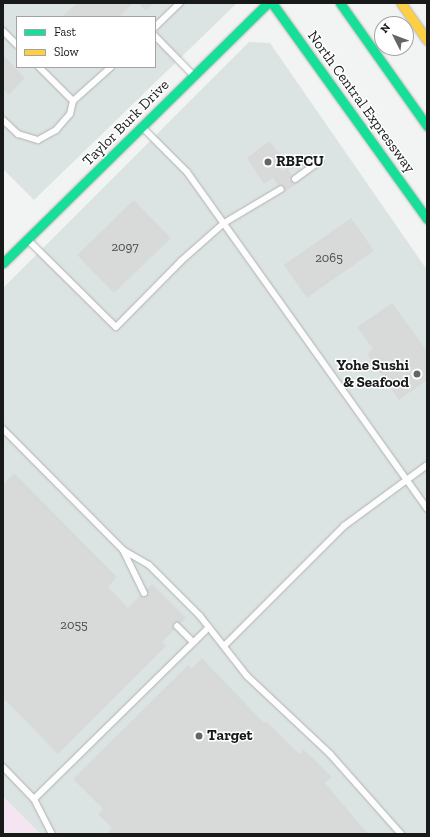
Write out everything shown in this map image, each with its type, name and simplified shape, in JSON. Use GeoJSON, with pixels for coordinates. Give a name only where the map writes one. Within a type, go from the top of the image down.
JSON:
{"type":"FeatureCollection","features":[{"type":"Feature","properties":{"kind":"main road","name":"Taylor Burk Drive"},"geometry":{"type":"LineString","coordinates":[[3,264],[268,3]]}},
{"type":"Feature","properties":{"kind":"main road","name":"North Central Expressway"},"geometry":{"type":"LineString","coordinates":[[272,3],[427,219]]}},
{"type":"Feature","properties":{"kind":"main road"},"geometry":{"type":"LineString","coordinates":[[340,3],[427,126]]}},
{"type":"Feature","properties":{"kind":"main road"},"geometry":{"type":"LineString","coordinates":[[401,3],[427,40]]}},
{"type":"Feature","properties":{"kind":"lane"},"geometry":{"type":"LineString","coordinates":[[156,26],[180,3]]}},
{"type":"Feature","properties":{"kind":"lane"},"geometry":{"type":"LineString","coordinates":[[3,31],[16,44]]}},
{"type":"Feature","properties":{"kind":"lane"},"geometry":{"type":"LineString","coordinates":[[156,37],[194,76]]}},
{"type":"Feature","properties":{"kind":"lane"},"geometry":{"type":"LineString","coordinates":[[40,68],[73,101]]}},
{"type":"Feature","properties":{"kind":"lane"},"geometry":{"type":"LineString","coordinates":[[3,120],[18,134],[38,140],[56,130],[70,114],[73,101],[110,68]]}},
{"type":"Feature","properties":{"kind":"lane"},"geometry":{"type":"LineString","coordinates":[[142,127],[188,172],[427,509]]}},
{"type":"Feature","properties":{"kind":"lane"},"geometry":{"type":"LineString","coordinates":[[294,179],[320,160]]}},
{"type":"Feature","properties":{"kind":"lane"},"geometry":{"type":"LineString","coordinates":[[27,240],[116,327],[224,223],[281,188]]}},
{"type":"Feature","properties":{"kind":"lane"},"geometry":{"type":"LineString","coordinates":[[3,429],[123,550],[149,565],[209,627],[247,676],[356,780],[401,834]]}},
{"type":"Feature","properties":{"kind":"lane"},"geometry":{"type":"LineString","coordinates":[[224,646],[344,526],[427,465]]}},
{"type":"Feature","properties":{"kind":"lane"},"geometry":{"type":"LineString","coordinates":[[123,550],[144,593]]}},
{"type":"Feature","properties":{"kind":"lane"},"geometry":{"type":"LineString","coordinates":[[177,626],[193,642]]}},
{"type":"Feature","properties":{"kind":"lane"},"geometry":{"type":"LineString","coordinates":[[34,799],[209,627]]}},
{"type":"Feature","properties":{"kind":"lane"},"geometry":{"type":"LineString","coordinates":[[3,767],[34,799],[52,834]]}},
{"type":"Feature","properties":{"kind":"shaded area"},"geometry":{"type":"Polygon","coordinates":[[[3,3],[237,3],[34,200],[3,169],[3,3]]]}},
{"type":"Feature","properties":{"kind":"shaded area"},"geometry":{"type":"Polygon","coordinates":[[[249,42],[270,43],[427,270],[427,834],[40,834],[3,797],[3,288],[249,42]]]}},
{"type":"Feature","properties":{"kind":"shaded area"},"geometry":{"type":"Polygon","coordinates":[[[3,797],[40,834],[3,834],[3,797]]]}},
{"type":"Feature","properties":{"kind":"building"},"geometry":{"type":"Polygon","coordinates":[[[77,3],[133,3],[120,16],[63,16],[77,3]]]}},
{"type":"Feature","properties":{"kind":"building"},"geometry":{"type":"Polygon","coordinates":[[[138,3],[154,3],[146,11],[138,3]]]}},
{"type":"Feature","properties":{"kind":"building"},"geometry":{"type":"Polygon","coordinates":[[[3,55],[25,78],[9,95],[3,89],[3,55]]]}},
{"type":"Feature","properties":{"kind":"building","name":"RBFCU"},"geometry":{"type":"Polygon","coordinates":[[[269,141],[286,162],[279,167],[282,171],[287,168],[298,183],[284,193],[273,178],[264,184],[247,158],[269,141]]]}},
{"type":"Feature","properties":{"kind":"building"},"geometry":{"type":"Polygon","coordinates":[[[134,200],[171,238],[114,293],[77,255],[134,200]]]}},
{"type":"Feature","properties":{"kind":"building"},"geometry":{"type":"Polygon","coordinates":[[[351,218],[374,251],[307,298],[284,265],[351,218]]]}},
{"type":"Feature","properties":{"kind":"building"},"geometry":{"type":"Polygon","coordinates":[[[392,303],[427,351],[427,380],[399,400],[367,354],[373,349],[357,327],[392,303]]]}},
{"type":"Feature","properties":{"kind":"building"},"geometry":{"type":"Polygon","coordinates":[[[14,473],[117,577],[108,587],[128,608],[152,584],[186,618],[162,642],[166,646],[58,754],[3,698],[3,484],[14,473]]]}},
{"type":"Feature","properties":{"kind":"building","name":"Target"},"geometry":{"type":"Polygon","coordinates":[[[202,658],[264,723],[266,721],[299,754],[304,750],[332,777],[325,783],[368,834],[106,834],[112,828],[98,814],[103,809],[73,779],[188,665],[192,668],[202,658]]]}},
{"type":"Feature","properties":{"kind":"traffic: fast"},"geometry":{"type":"LineString","coordinates":[[3,263],[268,3]]}},
{"type":"Feature","properties":{"kind":"traffic: fast"},"geometry":{"type":"LineString","coordinates":[[272,3],[427,219]]}},
{"type":"Feature","properties":{"kind":"traffic: fast"},"geometry":{"type":"LineString","coordinates":[[340,3],[427,126]]}},
{"type":"Feature","properties":{"kind":"traffic: slow"},"geometry":{"type":"LineString","coordinates":[[401,3],[427,40]]}},
{"type":"Feature","properties":{"kind":"place","name":"RBFCU"},"geometry":{"type":"Point","coordinates":[268,162]}},
{"type":"Feature","properties":{"kind":"place","name":"Yohe Sushi & Seafood"},"geometry":{"type":"Point","coordinates":[417,374]}},
{"type":"Feature","properties":{"kind":"place","name":"Target"},"geometry":{"type":"Point","coordinates":[199,736]}}]}
